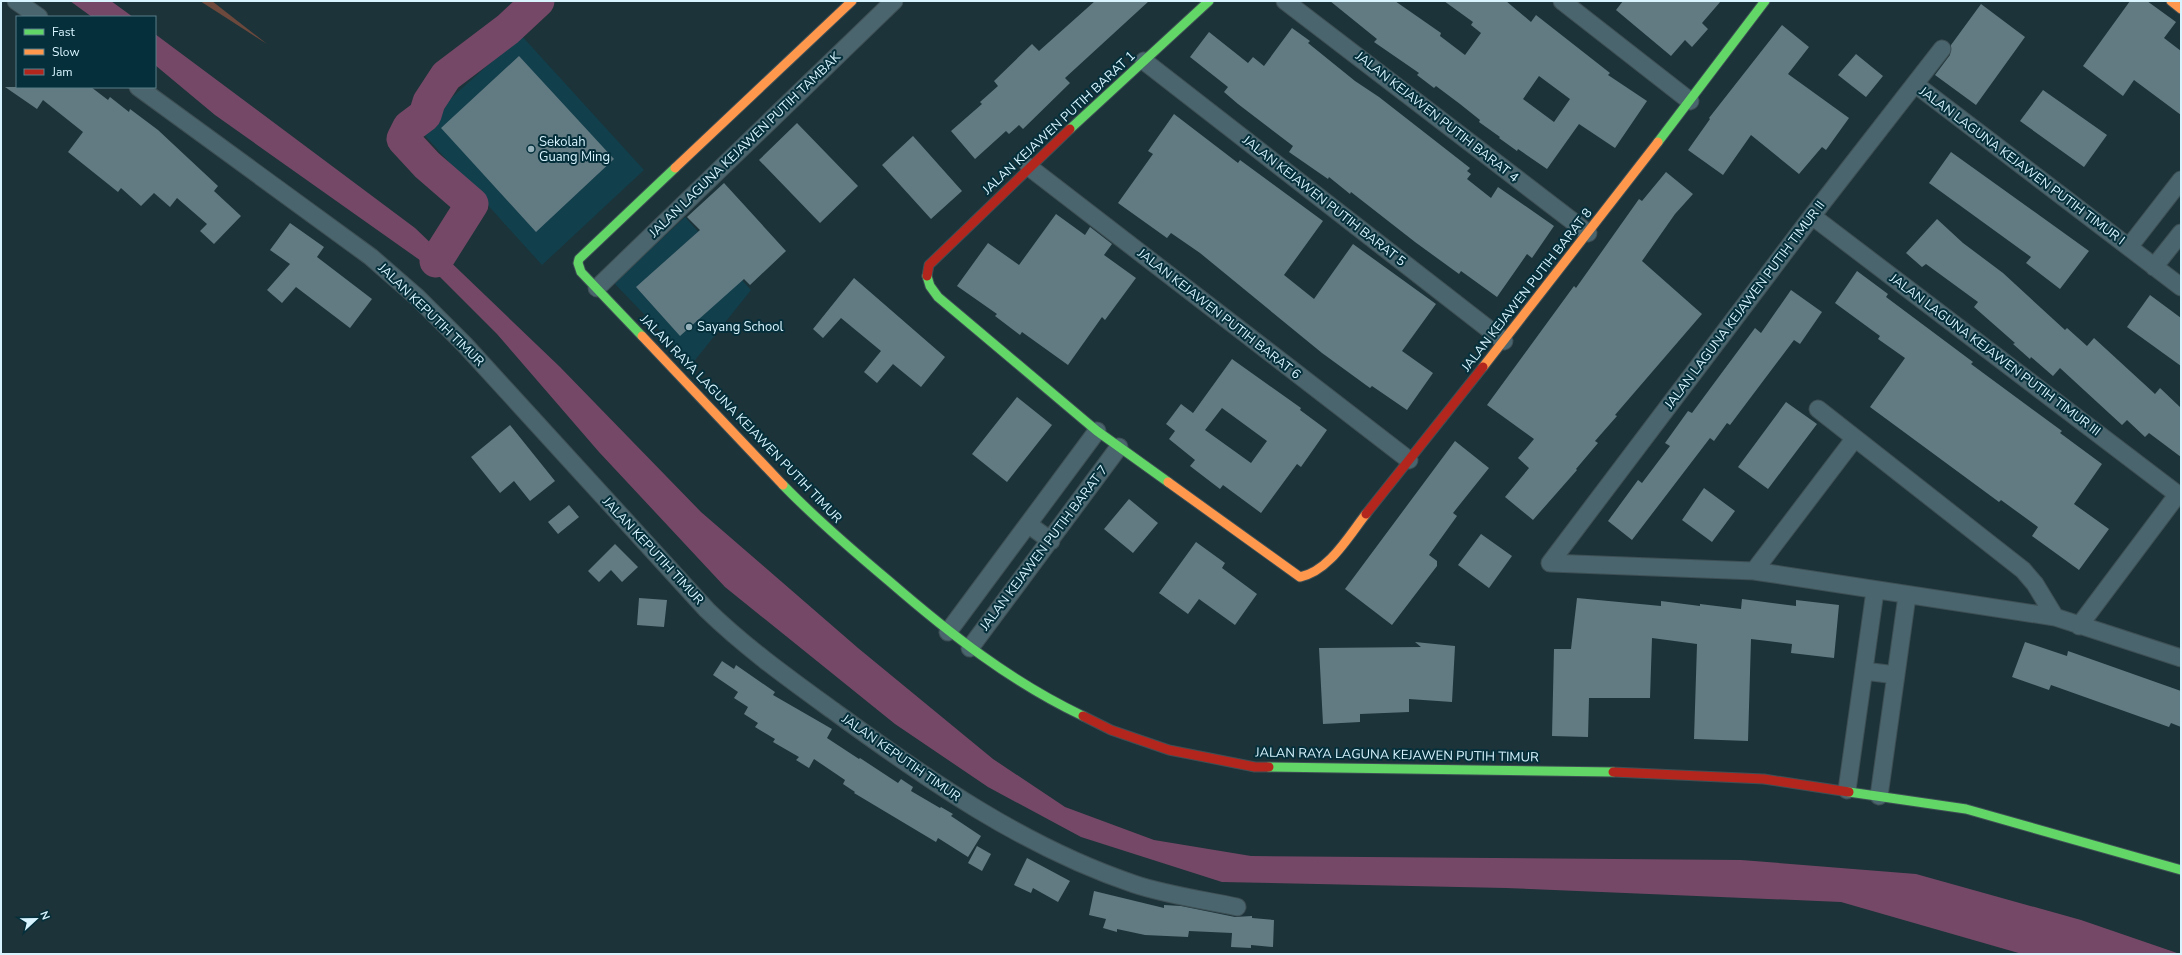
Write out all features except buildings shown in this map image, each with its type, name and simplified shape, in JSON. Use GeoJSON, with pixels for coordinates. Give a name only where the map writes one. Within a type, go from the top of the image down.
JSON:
{"type":"FeatureCollection","features":[{"type":"Feature","properties":{"kind":"street"},"geometry":{"type":"LineString","coordinates":[[16,1],[38,16]]}},
{"type":"Feature","properties":{"kind":"street","name":"JALAN RAYA LAGUNA KEJAWEN PUTIH TIMUR"},"geometry":{"type":"LineString","coordinates":[[852,1],[579,259],[579,269],[816,519],[948,632],[1046,699],[1111,730],[1169,750],[1255,767],[1635,772],[1764,779],[1847,790],[1966,809],[2181,870]]}},
{"type":"Feature","properties":{"kind":"street","name":"JALAN LAGUNA KEJAWEN PUTIH TAMBAK"},"geometry":{"type":"LineString","coordinates":[[596,288],[894,1]]}},
{"type":"Feature","properties":{"kind":"street","name":"JALAN KEJAWEN PUTIH BARAT 1"},"geometry":{"type":"LineString","coordinates":[[1097,431],[938,297],[928,285],[926,273],[929,265],[1029,167],[1209,1]]}},
{"type":"Feature","properties":{"kind":"street","name":"JALAN KEJAWEN PUTIH BARAT 4"},"geometry":{"type":"LineString","coordinates":[[1286,1],[1588,233]]}},
{"type":"Feature","properties":{"kind":"street"},"geometry":{"type":"LineString","coordinates":[[1562,1],[1690,101]]}},
{"type":"Feature","properties":{"kind":"street","name":"JALAN KEJAWEN PUTIH BARAT 8"},"geometry":{"type":"LineString","coordinates":[[1119,447],[1296,576],[1300,577],[1310,575],[1322,567],[1504,341],[1690,101],[1765,1]]}},
{"type":"Feature","properties":{"kind":"street"},"geometry":{"type":"LineString","coordinates":[[2171,1],[2181,9]]}},
{"type":"Feature","properties":{"kind":"street","name":"JALAN LAGUNA KEJAWEN PUTIH TIMUR II"},"geometry":{"type":"LineString","coordinates":[[1754,571],[1550,563],[1812,216],[1942,49]]}},
{"type":"Feature","properties":{"kind":"street","name":"JALAN KEJAWEN PUTIH BARAT 5"},"geometry":{"type":"LineString","coordinates":[[1144,61],[1504,341]]}},
{"type":"Feature","properties":{"kind":"street","name":"JALAN LAGUNA KEJAWEN PUTIH TIMUR I"},"geometry":{"type":"LineString","coordinates":[[1915,84],[2181,287]]}},
{"type":"Feature","properties":{"kind":"street","name":"JALAN KEPUTIH TIMUR"},"geometry":{"type":"LineString","coordinates":[[139,88],[371,257],[418,298],[465,345],[707,610],[731,633],[785,675],[951,794],[1009,828],[1070,857],[1136,885],[1237,907]]}},
{"type":"Feature","properties":{"kind":"street","name":"JALAN KEJAWEN PUTIH BARAT 6"},"geometry":{"type":"LineString","coordinates":[[1029,167],[1409,460]]}},
{"type":"Feature","properties":{"kind":"street","name":"JALAN LAGUNA KEJAWEN PUTIH TIMUR I"},"geometry":{"type":"LineString","coordinates":[[2129,247],[2181,180]]}},
{"type":"Feature","properties":{"kind":"street","name":"JALAN LAGUNA KEJAWEN PUTIH TIMUR III"},"geometry":{"type":"LineString","coordinates":[[1812,216],[2179,496],[2079,626]]}},
{"type":"Feature","properties":{"kind":"street"},"geometry":{"type":"LineString","coordinates":[[2154,267],[2181,233]]}},
{"type":"Feature","properties":{"kind":"street"},"geometry":{"type":"LineString","coordinates":[[1818,409],[2024,570],[2035,584],[2055,618]]}},
{"type":"Feature","properties":{"kind":"street"},"geometry":{"type":"LineString","coordinates":[[1097,431],[1119,447]]}},
{"type":"Feature","properties":{"kind":"street","name":"JALAN KEJAWEN PUTIH BARAT 7"},"geometry":{"type":"LineString","coordinates":[[948,632],[1097,431]]}},
{"type":"Feature","properties":{"kind":"street"},"geometry":{"type":"LineString","coordinates":[[1855,438],[1754,571],[2055,618],[2181,658]]}},
{"type":"Feature","properties":{"kind":"street","name":"JALAN KEJAWEN PUTIH BARAT 7"},"geometry":{"type":"LineString","coordinates":[[970,648],[1119,447]]}},
{"type":"Feature","properties":{"kind":"street"},"geometry":{"type":"LineString","coordinates":[[1028,524],[1051,540]]}},
{"type":"Feature","properties":{"kind":"street"},"geometry":{"type":"LineString","coordinates":[[1847,790],[1875,591]]}},
{"type":"Feature","properties":{"kind":"street"},"geometry":{"type":"LineString","coordinates":[[1878,796],[1907,596]]}},
{"type":"Feature","properties":{"kind":"street"},"geometry":{"type":"LineString","coordinates":[[1864,671],[1896,675]]}},
{"type":"Feature","properties":{"kind":"shaded area"},"geometry":{"type":"Polygon","coordinates":[[[70,1],[111,1],[132,16],[91,16],[70,1]]]}},
{"type":"Feature","properties":{"kind":"shaded area"},"geometry":{"type":"Polygon","coordinates":[[[200,1],[212,1],[267,44],[200,1]]]}},
{"type":"Feature","properties":{"kind":"shaded area"},"geometry":{"type":"Polygon","coordinates":[[[156,35],[415,228],[560,367],[701,512],[858,648],[993,759],[1065,807],[1154,840],[1251,856],[1741,860],[1916,874],[2081,920],[2180,954],[2022,954],[1841,902],[1506,888],[1222,882],[1081,837],[988,787],[895,724],[725,587],[599,452],[497,334],[431,268],[215,115],[156,66],[156,35]]]}},
{"type":"Feature","properties":{"kind":"shaded area","name":"Sekolah Guang Ming"},"geometry":{"type":"Polygon","coordinates":[[[521,35],[644,170],[542,265],[418,128],[521,35]]]}},
{"type":"Feature","properties":{"kind":"shaded area","name":"Sayang School"},"geometry":{"type":"Polygon","coordinates":[[[685,217],[751,290],[692,364],[614,283],[685,217]]]}},
{"type":"Feature","properties":{"kind":"waterway"},"geometry":{"type":"LineString","coordinates":[[436,261],[472,204],[427,165],[403,139],[409,127],[425,115],[429,102],[446,76],[508,29],[538,1]]}},
{"type":"Feature","properties":{"kind":"traffic: fast"},"geometry":{"type":"LineString","coordinates":[[1070,129],[1209,1]]}},
{"type":"Feature","properties":{"kind":"traffic: fast"},"geometry":{"type":"LineString","coordinates":[[1658,142],[1765,1]]}},
{"type":"Feature","properties":{"kind":"traffic: fast"},"geometry":{"type":"LineString","coordinates":[[642,336],[581,272],[578,263],[579,259],[675,168]]}},
{"type":"Feature","properties":{"kind":"traffic: fast"},"geometry":{"type":"LineString","coordinates":[[927,276],[930,286],[938,297],[1097,431],[1168,482]]}},
{"type":"Feature","properties":{"kind":"traffic: fast"},"geometry":{"type":"LineString","coordinates":[[783,485],[848,546],[958,638],[1031,688],[1056,703],[1083,716]]}},
{"type":"Feature","properties":{"kind":"traffic: fast"},"geometry":{"type":"LineString","coordinates":[[1269,767],[1613,772]]}},
{"type":"Feature","properties":{"kind":"traffic: fast"},"geometry":{"type":"LineString","coordinates":[[1849,792],[1966,809],[2181,870]]}},
{"type":"Feature","properties":{"kind":"traffic: slow"},"geometry":{"type":"LineString","coordinates":[[675,168],[852,1]]}},
{"type":"Feature","properties":{"kind":"traffic: slow"},"geometry":{"type":"LineString","coordinates":[[2171,1],[2181,9]]}},
{"type":"Feature","properties":{"kind":"traffic: slow"},"geometry":{"type":"LineString","coordinates":[[1483,367],[1658,142]]}},
{"type":"Feature","properties":{"kind":"traffic: slow"},"geometry":{"type":"LineString","coordinates":[[642,336],[783,485]]}},
{"type":"Feature","properties":{"kind":"traffic: slow"},"geometry":{"type":"LineString","coordinates":[[1168,482],[1300,577],[1310,574],[1329,560],[1337,552],[1366,514]]}},
{"type":"Feature","properties":{"kind":"traffic: jam"},"geometry":{"type":"LineString","coordinates":[[927,276],[929,265],[1070,129]]}},
{"type":"Feature","properties":{"kind":"traffic: jam"},"geometry":{"type":"LineString","coordinates":[[1366,514],[1483,367]]}},
{"type":"Feature","properties":{"kind":"traffic: jam"},"geometry":{"type":"LineString","coordinates":[[1083,716],[1111,730],[1169,750],[1255,767],[1269,767]]}},
{"type":"Feature","properties":{"kind":"traffic: jam"},"geometry":{"type":"LineString","coordinates":[[1613,772],[1764,779],[1849,792]]}},
{"type":"Feature","properties":{"kind":"place","name":"Sekolah Guang Ming"},"geometry":{"type":"Point","coordinates":[531,149]}},
{"type":"Feature","properties":{"kind":"place","name":"Sayang School"},"geometry":{"type":"Point","coordinates":[689,327]}}]}
